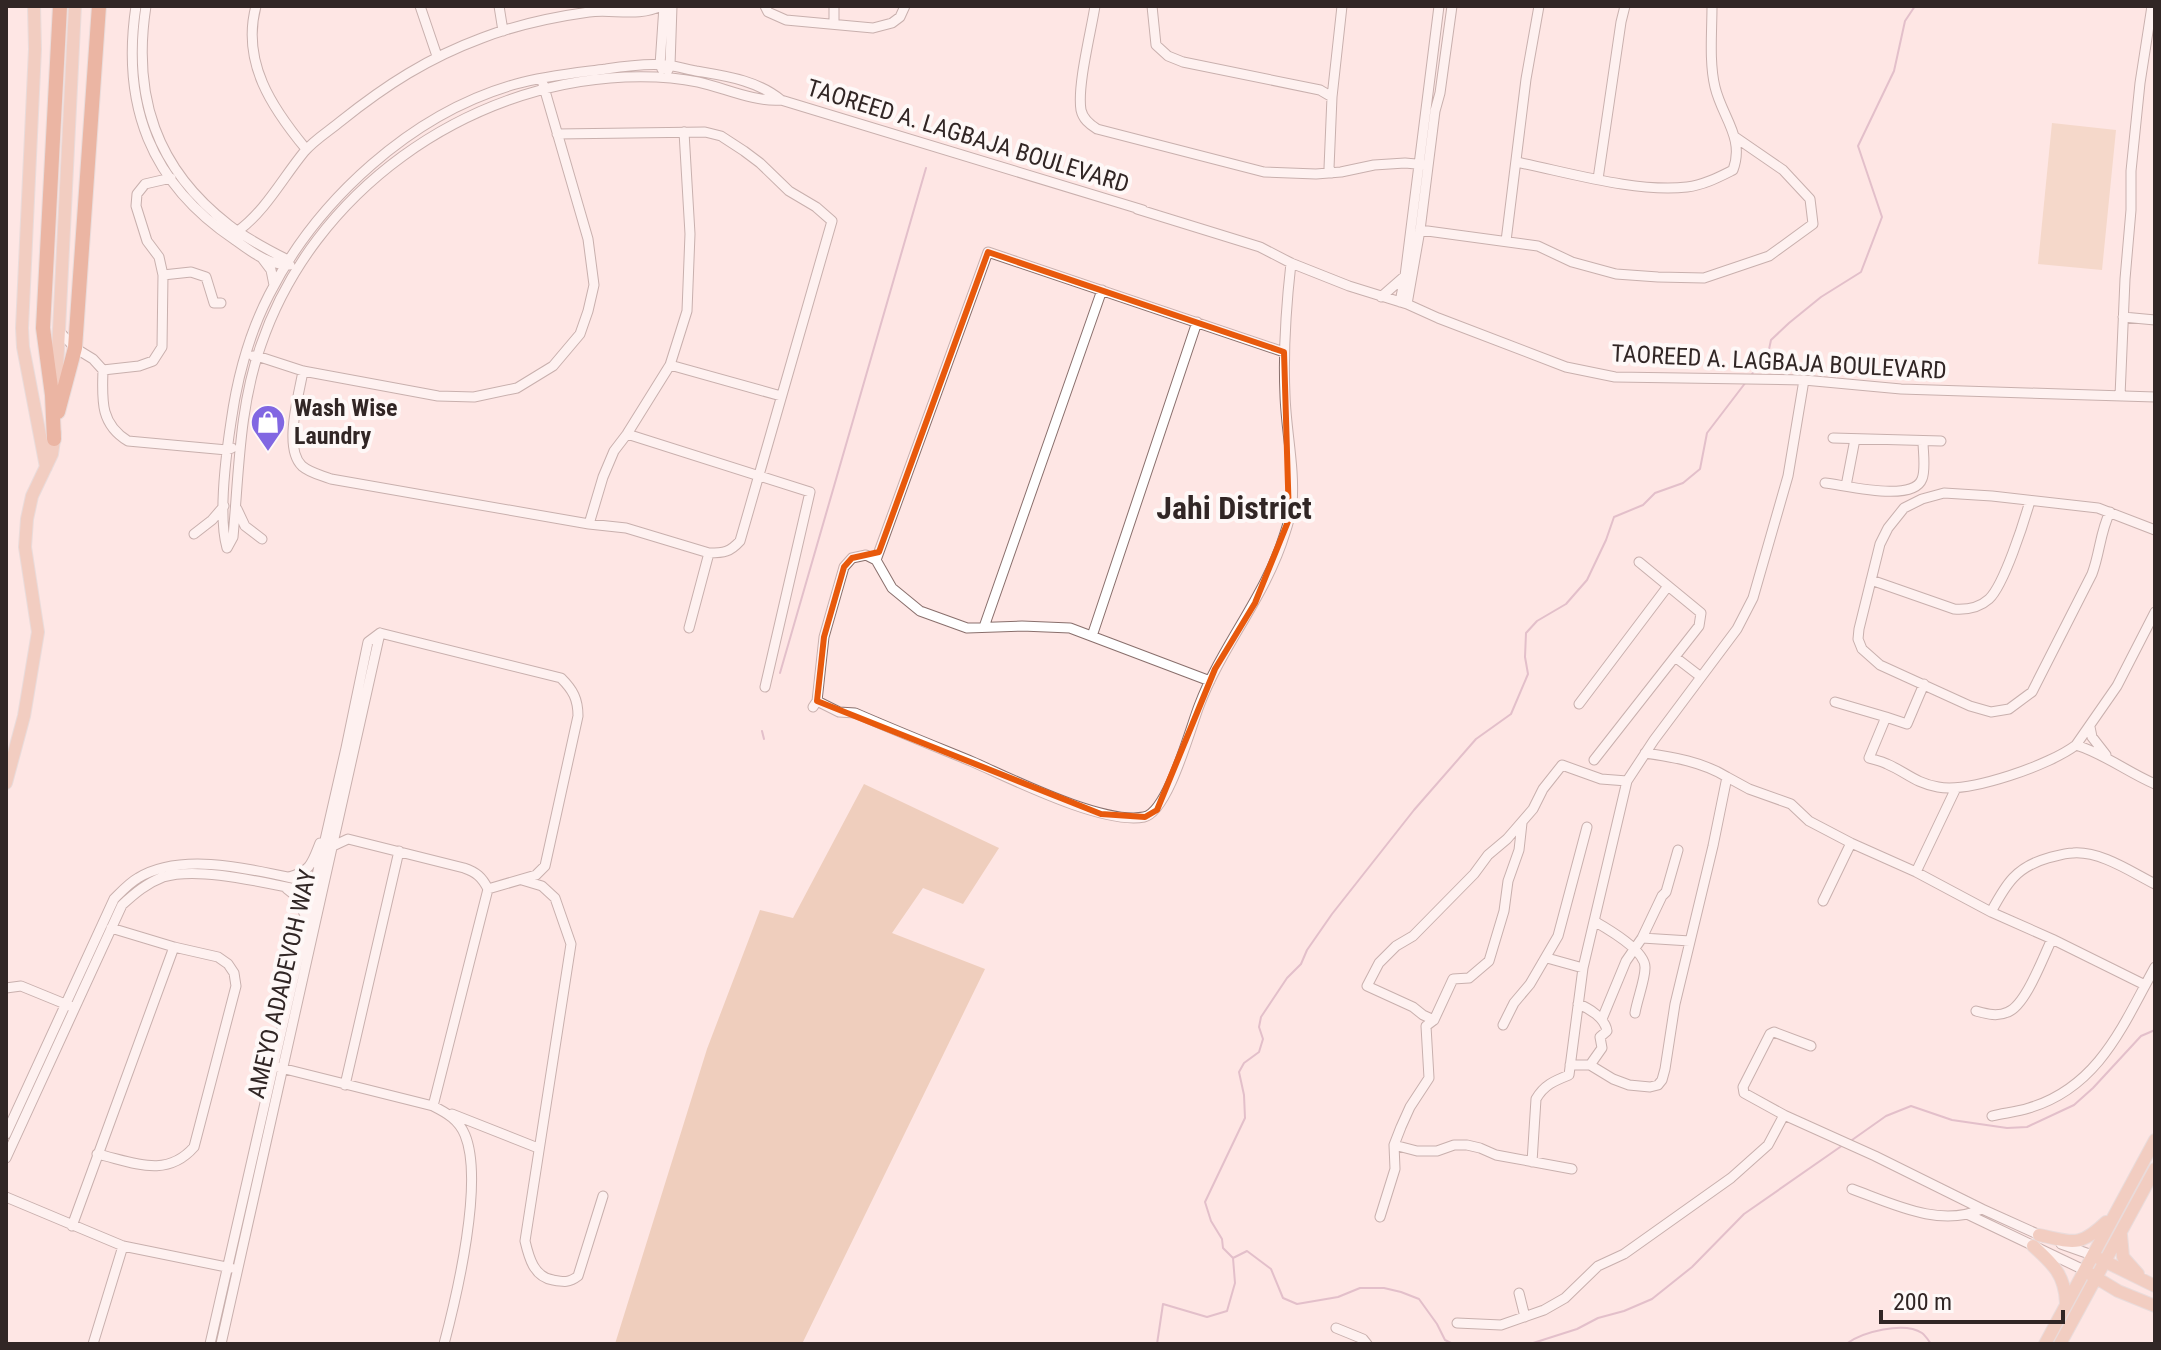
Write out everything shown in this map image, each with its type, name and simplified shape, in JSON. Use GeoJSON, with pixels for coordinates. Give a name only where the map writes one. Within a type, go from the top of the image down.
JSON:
{"type":"FeatureCollection","features":[{"type":"Feature","properties":{"kind":"highway"},"geometry":{"type":"LineString","coordinates":[[54,439],[43,328],[60,6]]}},
{"type":"Feature","properties":{"kind":"highway"},"geometry":{"type":"LineString","coordinates":[[55,420],[75,348],[99,6]]}},
{"type":"Feature","properties":{"kind":"main road"},"geometry":{"type":"LineString","coordinates":[[34,6],[35,49],[22,328],[46,467]]}},
{"type":"Feature","properties":{"kind":"main road"},"geometry":{"type":"LineString","coordinates":[[6,783],[36,656],[38,632],[25,547],[29,505],[52,454],[54,439],[75,6]]}},
{"type":"Feature","properties":{"kind":"main road"},"geometry":{"type":"LineString","coordinates":[[2045,1344],[2155,1140]]}},
{"type":"Feature","properties":{"kind":"main road"},"geometry":{"type":"LineString","coordinates":[[2060,1344],[2155,1169]]}},
{"type":"Feature","properties":{"kind":"main road"},"geometry":{"type":"LineString","coordinates":[[2036,1240],[2078,1242],[2089,1238],[2114,1215]]}},
{"type":"Feature","properties":{"kind":"main road"},"geometry":{"type":"LineString","coordinates":[[2122,1229],[2123,1257],[2152,1285]]}},
{"type":"Feature","properties":{"kind":"main road"},"geometry":{"type":"LineString","coordinates":[[2036,1240],[2061,1276],[2066,1304]]}},
{"type":"Feature","properties":{"kind":"main road"},"geometry":{"type":"LineString","coordinates":[[2092,1255],[2152,1285]]}},
{"type":"Feature","properties":{"kind":"main road"},"geometry":{"type":"LineString","coordinates":[[2084,1270],[2118,1291],[2155,1306]]}},
{"type":"Feature","properties":{"kind":"main road"},"geometry":{"type":"LineString","coordinates":[[2082,1305],[2097,1294],[2118,1291]]}},
{"type":"Feature","properties":{"kind":"street"},"geometry":{"type":"LineString","coordinates":[[136,6],[131,37],[134,96],[140,122],[156,156],[194,207],[223,232],[287,264],[303,259]]}},
{"type":"Feature","properties":{"kind":"street"},"geometry":{"type":"LineString","coordinates":[[146,6],[141,38],[142,61],[150,119],[159,141],[173,167],[189,187],[265,254],[274,285]]}},
{"type":"Feature","properties":{"kind":"street"},"geometry":{"type":"LineString","coordinates":[[256,6],[252,37],[257,70],[283,121],[306,149]]}},
{"type":"Feature","properties":{"kind":"street"},"geometry":{"type":"LineString","coordinates":[[420,6],[437,56]]}},
{"type":"Feature","properties":{"kind":"street"},"geometry":{"type":"LineString","coordinates":[[499,6],[503,31]]}},
{"type":"Feature","properties":{"kind":"street"},"geometry":{"type":"LineString","coordinates":[[238,231],[252,220],[306,149],[370,98],[437,56],[503,31],[592,9],[647,11],[662,6],[665,76]]}},
{"type":"Feature","properties":{"kind":"street"},"geometry":{"type":"LineString","coordinates":[[665,65],[672,6]]}},
{"type":"Feature","properties":{"kind":"street"},"geometry":{"type":"LineString","coordinates":[[765,6],[768,12],[786,20],[873,28],[892,23],[900,17],[905,6]]}},
{"type":"Feature","properties":{"kind":"street"},"geometry":{"type":"LineString","coordinates":[[834,6],[834,24]]}},
{"type":"Feature","properties":{"kind":"street"},"geometry":{"type":"LineString","coordinates":[[1095,6],[1080,93],[1081,112],[1087,122],[1097,129],[1264,172],[1332,173],[1405,163],[1422,170]]}},
{"type":"Feature","properties":{"kind":"street"},"geometry":{"type":"LineString","coordinates":[[1152,6],[1156,45],[1168,56],[1183,62],[1320,90],[1332,97]]}},
{"type":"Feature","properties":{"kind":"street"},"geometry":{"type":"LineString","coordinates":[[1332,173],[1329,168],[1332,97],[1342,6]]}},
{"type":"Feature","properties":{"kind":"street"},"geometry":{"type":"LineString","coordinates":[[1404,303],[1439,6]]}},
{"type":"Feature","properties":{"kind":"street"},"geometry":{"type":"LineString","coordinates":[[1420,309],[1408,280],[1420,230],[1422,170],[1440,93],[1452,6]]}},
{"type":"Feature","properties":{"kind":"street"},"geometry":{"type":"LineString","coordinates":[[1506,241],[1526,79],[1539,6]]}},
{"type":"Feature","properties":{"kind":"street"},"geometry":{"type":"LineString","coordinates":[[1598,179],[1625,6]]}},
{"type":"Feature","properties":{"kind":"street"},"geometry":{"type":"LineString","coordinates":[[1516,162],[1635,186],[1688,187],[1733,170],[1739,155],[1715,87],[1712,6]]}},
{"type":"Feature","properties":{"kind":"street"},"geometry":{"type":"LineString","coordinates":[[2120,396],[2131,171],[2152,6]]}},
{"type":"Feature","properties":{"kind":"street"},"geometry":{"type":"LineString","coordinates":[[647,11],[663,23]]}},
{"type":"Feature","properties":{"kind":"street","name":"TAOREED A. LAGBAJA BOULEVARD"},"geometry":{"type":"LineString","coordinates":[[781,100],[770,91],[745,81],[665,65],[617,67],[515,84],[440,117],[398,143],[351,185],[316,223],[274,285],[256,326],[234,401],[227,450],[223,536],[227,548],[233,537],[240,444],[257,356],[291,276],[352,198],[415,147],[481,111],[545,89],[610,78],[665,76],[757,98],[781,100],[1260,247],[1291,263],[1420,309],[1566,367],[1615,377],[1804,380],[1901,389],[2155,397]]}},
{"type":"Feature","properties":{"kind":"street"},"geometry":{"type":"LineString","coordinates":[[245,356],[257,356],[303,371],[438,396],[474,397],[517,388],[553,366],[580,334],[594,285],[590,248],[542,79]]}},
{"type":"Feature","properties":{"kind":"street"},"geometry":{"type":"LineString","coordinates":[[589,524],[614,451],[670,365],[687,311],[690,234],[684,132]]}},
{"type":"Feature","properties":{"kind":"street"},"geometry":{"type":"LineString","coordinates":[[303,371],[292,434],[294,451],[301,465],[311,473],[331,479],[626,528],[709,553],[732,550],[740,541],[832,221],[721,136],[705,132],[557,134]]}},
{"type":"Feature","properties":{"kind":"street"},"geometry":{"type":"LineString","coordinates":[[1420,230],[1538,246],[1572,262],[1616,274],[1704,278],[1769,256],[1813,224],[1810,199],[1783,170],[1735,137]]}},
{"type":"Feature","properties":{"kind":"street"},"geometry":{"type":"LineString","coordinates":[[103,370],[139,366],[153,361],[162,347],[163,275],[159,257],[147,241],[136,206],[137,194],[145,184],[171,178]]}},
{"type":"Feature","properties":{"kind":"street","name":"TAOREED A. LAGBAJA BOULEVARD"},"geometry":{"type":"LineString","coordinates":[[1077,190],[1143,210]]}},
{"type":"Feature","properties":{"kind":"street"},"geometry":{"type":"LineString","coordinates":[[250,239],[252,220]]}},
{"type":"Feature","properties":{"kind":"street"},"geometry":{"type":"LineString","coordinates":[[265,254],[301,244]]}},
{"type":"Feature","properties":{"kind":"street"},"geometry":{"type":"LineString","coordinates":[[876,560],[988,252],[1284,352]]}},
{"type":"Feature","properties":{"kind":"street"},"geometry":{"type":"LineString","coordinates":[[1210,681],[1070,628],[967,628],[920,611],[892,588],[876,560],[866,555],[852,558],[844,567],[824,637],[815,704],[839,712],[855,713],[1101,814],[1145,817],[1157,810],[1182,757],[1210,681],[1279,554],[1289,519],[1292,503],[1284,326],[1291,263]]}},
{"type":"Feature","properties":{"kind":"street"},"geometry":{"type":"LineString","coordinates":[[287,264],[291,276]]}},
{"type":"Feature","properties":{"kind":"street"},"geometry":{"type":"LineString","coordinates":[[163,275],[191,272],[206,277],[214,303],[221,303]]}},
{"type":"Feature","properties":{"kind":"street"},"geometry":{"type":"LineString","coordinates":[[1381,297],[1408,280]]}},
{"type":"Feature","properties":{"kind":"street"},"geometry":{"type":"LineString","coordinates":[[984,627],[1102,290]]}},
{"type":"Feature","properties":{"kind":"street"},"geometry":{"type":"LineString","coordinates":[[2123,317],[2155,320]]}},
{"type":"Feature","properties":{"kind":"street"},"geometry":{"type":"LineString","coordinates":[[1092,636],[1197,322]]}},
{"type":"Feature","properties":{"kind":"street"},"geometry":{"type":"LineString","coordinates":[[59,331],[103,370],[102,393],[106,418],[116,434],[128,441],[227,450],[240,444]]}},
{"type":"Feature","properties":{"kind":"street"},"geometry":{"type":"LineString","coordinates":[[670,365],[781,396]]}},
{"type":"Feature","properties":{"kind":"street"},"geometry":{"type":"LineString","coordinates":[[1532,1162],[1536,1099],[1550,1082],[1569,1075],[1583,968],[1627,781],[1737,629],[1753,598],[1788,476],[1804,380]]}},
{"type":"Feature","properties":{"kind":"street"},"geometry":{"type":"LineString","coordinates":[[627,434],[810,492],[765,687]]}},
{"type":"Feature","properties":{"kind":"street"},"geometry":{"type":"LineString","coordinates":[[1833,438],[1941,441]]}},
{"type":"Feature","properties":{"kind":"street"},"geometry":{"type":"LineString","coordinates":[[1846,486],[1855,439]]}},
{"type":"Feature","properties":{"kind":"street"},"geometry":{"type":"LineString","coordinates":[[1825,483],[1889,492],[1910,488],[1919,484],[1923,477],[1923,441]]}},
{"type":"Feature","properties":{"kind":"street"},"geometry":{"type":"LineString","coordinates":[[1910,488],[1922,499]]}},
{"type":"Feature","properties":{"kind":"street"},"geometry":{"type":"LineString","coordinates":[[2110,512],[2101,534],[2098,560],[2092,574],[2032,692],[2009,709],[1991,712],[1970,706],[1880,665],[1862,649],[1858,639],[1859,629],[1880,544],[1904,508],[1922,499],[1944,493],[2098,508],[2110,512],[2155,530]]}},
{"type":"Feature","properties":{"kind":"street"},"geometry":{"type":"LineString","coordinates":[[1871,580],[1954,609],[1976,607],[1988,600],[1997,589],[2030,501]]}},
{"type":"Feature","properties":{"kind":"street"},"geometry":{"type":"LineString","coordinates":[[236,505],[245,526],[262,539]]}},
{"type":"Feature","properties":{"kind":"street"},"geometry":{"type":"LineString","coordinates":[[194,534],[224,506]]}},
{"type":"Feature","properties":{"kind":"street"},"geometry":{"type":"LineString","coordinates":[[689,628],[709,553]]}},
{"type":"Feature","properties":{"kind":"street"},"geometry":{"type":"LineString","coordinates":[[1594,760],[1699,626],[1701,613],[1639,562]]}},
{"type":"Feature","properties":{"kind":"street"},"geometry":{"type":"LineString","coordinates":[[1579,704],[1668,586]]}},
{"type":"Feature","properties":{"kind":"street"},"geometry":{"type":"LineString","coordinates":[[1886,717],[1869,758],[1889,764],[1917,781],[1956,788],[2035,766],[2066,753],[2076,745],[2117,686],[2155,612]]}},
{"type":"Feature","properties":{"kind":"street"},"geometry":{"type":"LineString","coordinates":[[380,633],[561,678],[572,689],[578,703],[578,716],[545,866],[536,875],[488,889]]}},
{"type":"Feature","properties":{"kind":"street","name":"AMEYO ADADEVOH WAY"},"geometry":{"type":"LineString","coordinates":[[278,1068],[307,920],[333,846],[334,821],[368,642],[380,633]]}},
{"type":"Feature","properties":{"kind":"street","name":"AMEYO ADADEVOH WAY"},"geometry":{"type":"LineString","coordinates":[[221,1344],[233,1269],[334,821],[380,633]]}},
{"type":"Feature","properties":{"kind":"street"},"geometry":{"type":"LineString","coordinates":[[1675,657],[1701,677]]}},
{"type":"Feature","properties":{"kind":"street"},"geometry":{"type":"LineString","coordinates":[[1835,702],[1907,724],[1924,684]]}},
{"type":"Feature","properties":{"kind":"street"},"geometry":{"type":"LineString","coordinates":[[2090,727],[2099,748],[2108,758]]}},
{"type":"Feature","properties":{"kind":"street"},"geometry":{"type":"LineString","coordinates":[[2076,745],[2108,758],[2155,784]]}},
{"type":"Feature","properties":{"kind":"street"},"geometry":{"type":"LineString","coordinates":[[1645,753],[1692,762],[1719,772],[1749,789],[1791,804],[1809,821],[1851,843],[2145,985]]}},
{"type":"Feature","properties":{"kind":"street"},"geometry":{"type":"LineString","coordinates":[[1434,1020],[1367,986],[1379,963],[1396,946],[1413,936],[1522,821],[1562,765],[1601,779],[1627,781]]}},
{"type":"Feature","properties":{"kind":"street"},"geometry":{"type":"LineString","coordinates":[[1570,1065],[1590,1065],[1629,1085],[1650,1087],[1662,1080],[1675,1004],[1727,777]]}},
{"type":"Feature","properties":{"kind":"street"},"geometry":{"type":"LineString","coordinates":[[1916,872],[1956,788]]}},
{"type":"Feature","properties":{"kind":"street"},"geometry":{"type":"LineString","coordinates":[[6,1134],[122,905],[142,887],[164,877],[189,873],[285,882],[309,868],[334,821],[348,839]]}},
{"type":"Feature","properties":{"kind":"street"},"geometry":{"type":"LineString","coordinates":[[1380,1217],[1395,1169],[1394,1145],[1410,1107],[1429,1078],[1426,1026],[1434,1020],[1453,979],[1469,978],[1489,961],[1504,911],[1508,881],[1519,850],[1522,821]]}},
{"type":"Feature","properties":{"kind":"street"},"geometry":{"type":"LineString","coordinates":[[1503,1025],[1558,936],[1587,827]]}},
{"type":"Feature","properties":{"kind":"street"},"geometry":{"type":"LineString","coordinates":[[333,846],[348,839],[475,872],[488,889],[433,1106]]}},
{"type":"Feature","properties":{"kind":"street"},"geometry":{"type":"LineString","coordinates":[[1823,901],[1851,843]]}},
{"type":"Feature","properties":{"kind":"street"},"geometry":{"type":"LineString","coordinates":[[1602,1019],[1626,961],[1666,892],[1678,850]]}},
{"type":"Feature","properties":{"kind":"street"},"geometry":{"type":"LineString","coordinates":[[345,1085],[399,851]]}},
{"type":"Feature","properties":{"kind":"street"},"geometry":{"type":"LineString","coordinates":[[1991,912],[2013,877],[2023,868],[2073,853],[2107,860],[2155,884]]}},
{"type":"Feature","properties":{"kind":"street"},"geometry":{"type":"LineString","coordinates":[[6,1158],[114,899],[137,879],[161,868],[188,863],[219,865],[319,889]]}},
{"type":"Feature","properties":{"kind":"street"},"geometry":{"type":"LineString","coordinates":[[522,880],[542,886],[555,898],[572,952],[525,1241],[536,1272],[547,1279],[566,1282],[578,1276],[603,1196]]}},
{"type":"Feature","properties":{"kind":"street"},"geometry":{"type":"LineString","coordinates":[[285,882],[297,897],[307,920]]}},
{"type":"Feature","properties":{"kind":"street"},"geometry":{"type":"LineString","coordinates":[[1594,921],[1634,949],[1645,963],[1635,1013]]}},
{"type":"Feature","properties":{"kind":"street"},"geometry":{"type":"LineString","coordinates":[[97,1154],[154,1166],[170,1165],[184,1159],[194,1147],[236,986],[234,973],[218,957],[111,928]]}},
{"type":"Feature","properties":{"kind":"street"},"geometry":{"type":"LineString","coordinates":[[1642,938],[1690,941]]}},
{"type":"Feature","properties":{"kind":"street"},"geometry":{"type":"LineString","coordinates":[[1976,1011],[1993,1015],[2010,1012],[2021,1002],[2052,939]]}},
{"type":"Feature","properties":{"kind":"street"},"geometry":{"type":"LineString","coordinates":[[72,1226],[174,947]]}},
{"type":"Feature","properties":{"kind":"street"},"geometry":{"type":"LineString","coordinates":[[1547,958],[1583,968]]}},
{"type":"Feature","properties":{"kind":"street"},"geometry":{"type":"LineString","coordinates":[[1992,1116],[2029,1109],[2051,1099],[2075,1085],[2096,1066],[2114,1042],[2155,967]]}},
{"type":"Feature","properties":{"kind":"street"},"geometry":{"type":"LineString","coordinates":[[1619,981],[1640,989]]}},
{"type":"Feature","properties":{"kind":"street"},"geometry":{"type":"LineString","coordinates":[[6,988],[21,986],[70,1006]]}},
{"type":"Feature","properties":{"kind":"street"},"geometry":{"type":"LineString","coordinates":[[1578,1004],[1606,1025],[1607,1031],[1600,1037],[1602,1048],[1590,1065]]}},
{"type":"Feature","properties":{"kind":"street"},"geometry":{"type":"LineString","coordinates":[[1811,1046],[1774,1032],[1770,1034],[1743,1087],[1744,1093],[1982,1209],[2084,1270]]}},
{"type":"Feature","properties":{"kind":"street"},"geometry":{"type":"LineString","coordinates":[[278,1068],[433,1106],[538,1148]]}},
{"type":"Feature","properties":{"kind":"street"},"geometry":{"type":"LineString","coordinates":[[444,1344],[457,1293],[469,1217],[471,1176],[466,1136],[448,1113]]}},
{"type":"Feature","properties":{"kind":"street"},"geometry":{"type":"LineString","coordinates":[[1457,1323],[1501,1325],[1565,1298],[1598,1266],[1624,1254],[1731,1178],[1768,1145],[1784,1115]]}},
{"type":"Feature","properties":{"kind":"street"},"geometry":{"type":"LineString","coordinates":[[1394,1145],[1417,1151],[1467,1145],[1496,1155],[1572,1169]]}},
{"type":"Feature","properties":{"kind":"street"},"geometry":{"type":"LineString","coordinates":[[1852,1189],[1909,1210],[1935,1215],[1969,1215],[2036,1240],[2092,1255]]}},
{"type":"Feature","properties":{"kind":"street"},"geometry":{"type":"LineString","coordinates":[[6,1197],[123,1246],[233,1269]]}},
{"type":"Feature","properties":{"kind":"street"},"geometry":{"type":"LineString","coordinates":[[1969,1215],[1982,1209]]}},
{"type":"Feature","properties":{"kind":"street"},"geometry":{"type":"LineString","coordinates":[[93,1344],[123,1246]]}},
{"type":"Feature","properties":{"kind":"street","name":"AMEYO ADADEVOH WAY"},"geometry":{"type":"LineString","coordinates":[[210,1344],[233,1269]]}},
{"type":"Feature","properties":{"kind":"street"},"geometry":{"type":"LineString","coordinates":[[1519,1293],[1525,1317]]}},
{"type":"Feature","properties":{"kind":"street"},"geometry":{"type":"LineString","coordinates":[[1336,1328],[1363,1339],[1367,1344]]}},
{"type":"Feature","properties":{"kind":"highlighted area"},"geometry":{"type":"Polygon","coordinates":[[[988,252],[1284,352],[1289,519],[1255,603],[1215,669],[1157,810],[1145,817],[1101,814],[817,701],[824,637],[844,567],[852,558],[879,552],[988,252]]]}},
{"type":"Feature","properties":{"kind":"shaded area"},"geometry":{"type":"Polygon","coordinates":[[[2052,123],[2116,130],[2102,270],[2038,264],[2052,123]]]}},
{"type":"Feature","properties":{"kind":"shaded area"},"geometry":{"type":"Polygon","coordinates":[[[864,784],[999,848],[963,904],[923,888],[892,933],[985,969],[802,1344],[615,1344],[707,1049],[760,910],[793,918],[864,784]]]}},
{"type":"Feature","properties":{"kind":"waterway"},"geometry":{"type":"LineString","coordinates":[[1752,374],[1768,354],[1771,340],[1789,323],[1821,297],[1861,272],[1882,217],[1858,146],[1894,71],[1905,21],[1915,6]]}},
{"type":"Feature","properties":{"kind":"waterway"},"geometry":{"type":"LineString","coordinates":[[780,673],[926,168]]}},
{"type":"Feature","properties":{"kind":"waterway"},"geometry":{"type":"LineString","coordinates":[[1233,1258],[1223,1248],[1205,1202],[1245,1118],[1239,1072],[1244,1063],[1259,1052],[1263,1039],[1259,1027],[1261,1017],[1287,978],[1301,964],[1332,914],[1414,810],[1476,739],[1511,714],[1528,674],[1526,633],[1537,621],[1566,604],[1587,580],[1614,517],[1643,505],[1655,493],[1683,483],[1700,469],[1707,433],[1746,382]]}},
{"type":"Feature","properties":{"kind":"waterway"},"geometry":{"type":"LineString","coordinates":[[762,731],[764,739]]}},
{"type":"Feature","properties":{"kind":"waterway"},"geometry":{"type":"LineString","coordinates":[[1852,1140],[1886,1116],[1911,1106],[1952,1120],[2007,1128],[2027,1127],[2074,1105],[2141,1036],[2155,1030]]}},
{"type":"Feature","properties":{"kind":"waterway"},"geometry":{"type":"LineString","coordinates":[[1530,1344],[1652,1299],[1692,1267],[1744,1214],[1843,1145]]}},
{"type":"Feature","properties":{"kind":"waterway"},"geometry":{"type":"LineString","coordinates":[[1157,1344],[1163,1304],[1207,1317],[1227,1311],[1235,1283],[1233,1258],[1247,1251],[1271,1269],[1283,1298],[1297,1304],[1338,1297],[1360,1288],[1401,1292],[1419,1299],[1445,1340],[1453,1344]]}},
{"type":"Feature","properties":{"kind":"waterway"},"geometry":{"type":"LineString","coordinates":[[1846,1344],[1872,1332],[1894,1328],[1922,1333],[1931,1344]]}},
{"type":"Feature","properties":{"kind":"place","name":"Wash Wise Laundry"},"geometry":{"type":"Point","coordinates":[268,453]}},
{"type":"Feature","properties":{"kind":"district","name":"Jahi District"},"geometry":{"type":"Point","coordinates":[1234,508]}}]}
